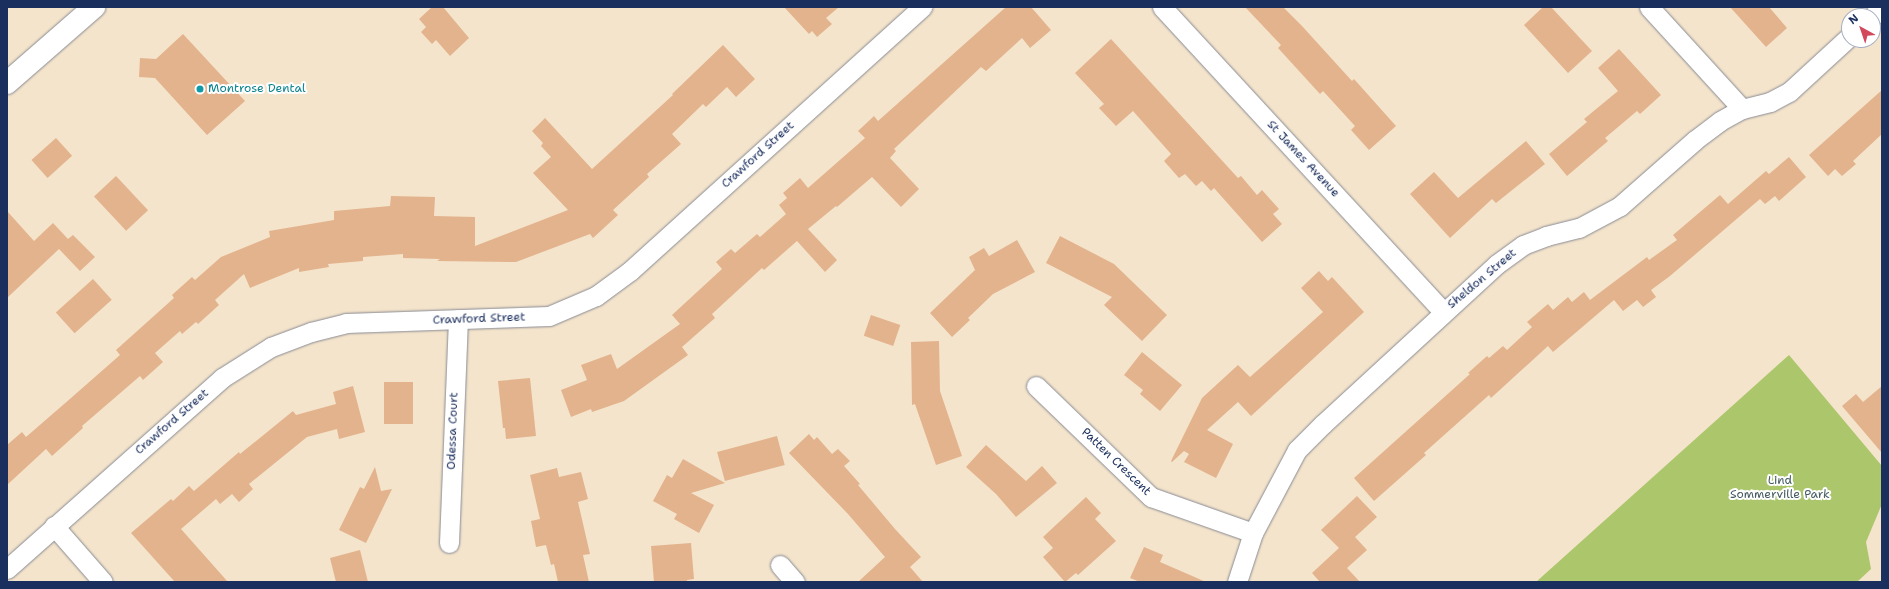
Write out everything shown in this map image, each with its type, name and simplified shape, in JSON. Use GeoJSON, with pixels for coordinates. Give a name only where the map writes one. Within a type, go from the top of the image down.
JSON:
{"type":"FeatureCollection","features":[{"type":"Feature","properties":{"kind":"main road"},"geometry":{"type":"LineString","coordinates":[[7,83],[94,7]]}},
{"type":"Feature","properties":{"kind":"street","name":"Crawford Street"},"geometry":{"type":"LineString","coordinates":[[7,569],[222,378],[271,347],[311,332],[346,323],[549,316],[596,296],[630,270],[922,7]]}},
{"type":"Feature","properties":{"kind":"street","name":"St James Avenue"},"geometry":{"type":"LineString","coordinates":[[1162,7],[1443,312]]}},
{"type":"Feature","properties":{"kind":"street"},"geometry":{"type":"LineString","coordinates":[[1649,7],[1742,109]]}},
{"type":"Feature","properties":{"kind":"street","name":"Sheldon Street"},"geometry":{"type":"LineString","coordinates":[[1236,582],[1253,533],[1297,450],[1322,424],[1497,264],[1522,245],[1546,236],[1579,228],[1620,206],[1720,120],[1742,109],[1770,102],[1789,92],[1841,44]]}},
{"type":"Feature","properties":{"kind":"street","name":"Odessa Court"},"geometry":{"type":"LineString","coordinates":[[448,543],[458,319]]}},
{"type":"Feature","properties":{"kind":"street","name":"Patten Crescent"},"geometry":{"type":"LineString","coordinates":[[1036,386],[1151,497],[1253,533]]}},
{"type":"Feature","properties":{"kind":"street"},"geometry":{"type":"LineString","coordinates":[[54,526],[103,582]]}},
{"type":"Feature","properties":{"kind":"street"},"geometry":{"type":"LineString","coordinates":[[780,565],[796,582]]}},
{"type":"Feature","properties":{"kind":"green space","name":"Lind Sommerville Park"},"geometry":{"type":"Polygon","coordinates":[[[1789,355],[1882,466],[1882,504],[1866,542],[1871,569],[1857,582],[1536,582],[1789,355]]]}},
{"type":"Feature","properties":{"kind":"building"},"geometry":{"type":"Polygon","coordinates":[[[432,7],[443,7],[469,38],[450,56],[436,40],[432,44],[421,32],[426,27],[419,19],[432,7]]]}},
{"type":"Feature","properties":{"kind":"building"},"geometry":{"type":"Polygon","coordinates":[[[784,7],[839,7],[826,18],[832,24],[817,37],[812,31],[809,34],[784,7]]]}},
{"type":"Feature","properties":{"kind":"building"},"geometry":{"type":"Polygon","coordinates":[[[1006,7],[1031,7],[1051,30],[1030,48],[1022,38],[986,71],[981,67],[894,149],[896,151],[890,158],[919,189],[901,207],[872,177],[837,207],[836,206],[808,229],[837,260],[825,272],[797,241],[764,270],[762,268],[712,314],[715,318],[682,347],[688,355],[624,401],[592,412],[591,409],[571,417],[561,390],[587,380],[581,365],[611,354],[617,369],[680,324],[672,315],[722,269],[716,262],[731,249],[735,253],[757,234],[760,237],[786,214],[779,205],[787,198],[783,193],[800,178],[808,188],[865,138],[858,131],[874,116],[878,121],[1006,7]]]}},
{"type":"Feature","properties":{"kind":"building"},"geometry":{"type":"Polygon","coordinates":[[[1245,7],[1283,7],[1352,81],[1354,79],[1396,126],[1369,150],[1351,130],[1355,126],[1323,91],[1320,94],[1278,48],[1281,45],[1245,7]]]}},
{"type":"Feature","properties":{"kind":"building"},"geometry":{"type":"Polygon","coordinates":[[[1543,7],[1551,7],[1592,51],[1568,73],[1524,25],[1543,7]]]}},
{"type":"Feature","properties":{"kind":"building"},"geometry":{"type":"Polygon","coordinates":[[[1730,7],[1769,7],[1787,28],[1766,47],[1730,7]]]}},
{"type":"Feature","properties":{"kind":"building","name":"Montrose Dental"},"geometry":{"type":"Polygon","coordinates":[[[183,34],[245,101],[207,135],[155,78],[139,77],[140,58],[156,59],[183,34]]]}},
{"type":"Feature","properties":{"kind":"building"},"geometry":{"type":"Polygon","coordinates":[[[1111,39],[1238,178],[1241,176],[1257,195],[1262,190],[1279,209],[1273,214],[1282,224],[1262,242],[1214,188],[1211,191],[1202,181],[1196,186],[1185,174],[1179,178],[1164,161],[1171,154],[1133,111],[1116,126],[1099,108],[1104,104],[1075,73],[1111,39]]]}},
{"type":"Feature","properties":{"kind":"building"},"geometry":{"type":"Polygon","coordinates":[[[723,45],[755,79],[736,97],[727,87],[706,107],[703,104],[672,134],[681,144],[647,174],[649,177],[613,210],[618,215],[593,238],[590,234],[516,262],[437,261],[440,259],[403,258],[403,254],[363,257],[363,261],[328,264],[329,267],[299,272],[299,268],[250,288],[244,274],[215,300],[219,305],[198,324],[196,322],[182,334],[180,331],[155,353],[163,362],[143,380],[140,376],[82,426],[83,428],[52,456],[46,449],[7,485],[7,445],[22,432],[26,437],[120,355],[116,350],[174,298],[172,295],[192,277],[195,280],[221,257],[270,237],[269,231],[334,220],[334,211],[390,206],[391,196],[435,197],[434,216],[475,217],[475,246],[568,210],[533,173],[551,157],[541,146],[543,143],[532,131],[545,118],[592,169],[673,95],[672,94],[723,45]]]}},
{"type":"Feature","properties":{"kind":"building"},"geometry":{"type":"Polygon","coordinates":[[[1619,49],[1661,95],[1640,114],[1637,111],[1605,138],[1608,141],[1567,176],[1549,154],[1587,122],[1584,119],[1618,91],[1598,68],[1619,49]]]}},
{"type":"Feature","properties":{"kind":"building"},"geometry":{"type":"Polygon","coordinates":[[[1882,90],[1882,134],[1853,161],[1856,164],[1842,176],[1835,169],[1828,176],[1809,155],[1882,90]]]}},
{"type":"Feature","properties":{"kind":"building"},"geometry":{"type":"Polygon","coordinates":[[[56,138],[72,156],[48,178],[31,160],[56,138]]]}},
{"type":"Feature","properties":{"kind":"building"},"geometry":{"type":"Polygon","coordinates":[[[1526,141],[1545,164],[1496,203],[1492,199],[1450,238],[1410,194],[1434,172],[1458,198],[1526,141]]]}},
{"type":"Feature","properties":{"kind":"building"},"geometry":{"type":"Polygon","coordinates":[[[1789,157],[1806,177],[1779,201],[1775,196],[1765,204],[1760,199],[1670,276],[1651,290],[1656,297],[1643,307],[1637,300],[1623,311],[1614,300],[1553,352],[1548,346],[1491,398],[1489,395],[1424,453],[1426,455],[1374,501],[1354,478],[1470,374],[1468,373],[1487,356],[1489,358],[1503,346],[1507,350],[1532,327],[1527,322],[1548,304],[1553,310],[1568,297],[1572,302],[1584,292],[1590,300],[1647,257],[1649,260],[1677,240],[1673,235],[1720,195],[1728,204],[1766,171],[1769,174],[1789,157]]]}},
{"type":"Feature","properties":{"kind":"building"},"geometry":{"type":"Polygon","coordinates":[[[116,176],[148,210],[126,231],[94,196],[116,176]]]}},
{"type":"Feature","properties":{"kind":"building"},"geometry":{"type":"Polygon","coordinates":[[[7,211],[34,241],[53,223],[68,239],[73,235],[95,257],[80,271],[59,249],[7,298],[7,211]]]}},
{"type":"Feature","properties":{"kind":"building"},"geometry":{"type":"Polygon","coordinates":[[[1060,236],[1114,264],[1167,315],[1142,341],[1104,305],[1112,297],[1046,263],[1060,236]]]}},
{"type":"Feature","properties":{"kind":"building"},"geometry":{"type":"Polygon","coordinates":[[[1017,240],[1035,272],[993,294],[968,318],[970,320],[952,337],[930,313],[975,270],[969,257],[984,248],[989,256],[1017,240]]]}},
{"type":"Feature","properties":{"kind":"building"},"geometry":{"type":"Polygon","coordinates":[[[1319,271],[1328,281],[1332,277],[1364,312],[1251,416],[1238,402],[1207,430],[1233,444],[1216,478],[1184,462],[1189,454],[1184,451],[1172,462],[1171,461],[1202,398],[1238,365],[1250,377],[1323,312],[1301,288],[1319,271]]]}},
{"type":"Feature","properties":{"kind":"building"},"geometry":{"type":"Polygon","coordinates":[[[93,279],[112,300],[75,333],[56,312],[93,279]]]}},
{"type":"Feature","properties":{"kind":"building"},"geometry":{"type":"Polygon","coordinates":[[[871,315],[900,325],[893,346],[864,336],[871,315]]]}},
{"type":"Feature","properties":{"kind":"building"},"geometry":{"type":"Polygon","coordinates":[[[939,341],[940,391],[962,456],[936,465],[915,404],[912,405],[911,342],[939,341]]]}},
{"type":"Feature","properties":{"kind":"building"},"geometry":{"type":"Polygon","coordinates":[[[1142,352],[1182,385],[1160,411],[1140,394],[1143,390],[1124,375],[1142,352]]]}},
{"type":"Feature","properties":{"kind":"building"},"geometry":{"type":"Polygon","coordinates":[[[530,378],[536,436],[506,439],[505,428],[503,428],[498,381],[530,378]]]}},
{"type":"Feature","properties":{"kind":"building"},"geometry":{"type":"Polygon","coordinates":[[[384,382],[413,382],[413,424],[384,424],[384,382]]]}},
{"type":"Feature","properties":{"kind":"building"},"geometry":{"type":"Polygon","coordinates":[[[353,386],[365,432],[339,439],[337,429],[307,437],[249,484],[253,489],[239,502],[232,494],[220,504],[216,499],[181,529],[228,582],[175,582],[131,533],[171,499],[173,501],[189,486],[194,491],[239,452],[240,454],[293,411],[296,415],[336,404],[333,392],[353,386]]]}},
{"type":"Feature","properties":{"kind":"building"},"geometry":{"type":"Polygon","coordinates":[[[1882,386],[1882,453],[1842,406],[1856,394],[1863,402],[1882,386]]]}},
{"type":"Feature","properties":{"kind":"building"},"geometry":{"type":"Polygon","coordinates":[[[809,434],[814,440],[817,437],[832,454],[838,449],[850,461],[844,466],[860,484],[858,485],[921,557],[910,567],[923,582],[858,582],[885,557],[848,514],[789,453],[809,434]]]}},
{"type":"Feature","properties":{"kind":"building"},"geometry":{"type":"Polygon","coordinates":[[[777,436],[785,465],[725,481],[717,452],[777,436]]]}},
{"type":"Feature","properties":{"kind":"building"},"geometry":{"type":"Polygon","coordinates":[[[986,445],[1026,481],[1042,466],[1057,483],[1016,517],[996,494],[966,467],[986,445]]]}},
{"type":"Feature","properties":{"kind":"building"},"geometry":{"type":"Polygon","coordinates":[[[683,459],[725,483],[691,493],[714,505],[699,533],[674,519],[677,514],[653,501],[667,475],[672,478],[683,459]]]}},
{"type":"Feature","properties":{"kind":"building"},"geometry":{"type":"Polygon","coordinates":[[[375,467],[381,491],[392,489],[366,543],[339,530],[360,487],[364,489],[375,467]]]}},
{"type":"Feature","properties":{"kind":"building"},"geometry":{"type":"Polygon","coordinates":[[[557,468],[559,477],[581,472],[588,499],[578,502],[590,554],[583,555],[589,582],[558,582],[554,564],[551,565],[546,545],[536,547],[531,521],[540,519],[530,475],[557,468]]]}},
{"type":"Feature","properties":{"kind":"building"},"geometry":{"type":"Polygon","coordinates":[[[1357,496],[1377,517],[1355,537],[1367,550],[1347,568],[1360,582],[1320,582],[1312,573],[1339,548],[1321,530],[1357,496]]]}},
{"type":"Feature","properties":{"kind":"building"},"geometry":{"type":"Polygon","coordinates":[[[1086,497],[1101,513],[1095,519],[1116,541],[1078,575],[1076,573],[1065,582],[1043,557],[1053,548],[1043,537],[1086,497]]]}},
{"type":"Feature","properties":{"kind":"building"},"geometry":{"type":"Polygon","coordinates":[[[691,543],[694,579],[687,580],[687,582],[654,582],[651,546],[691,543]]]}},
{"type":"Feature","properties":{"kind":"building"},"geometry":{"type":"Polygon","coordinates":[[[1144,547],[1163,555],[1160,562],[1206,582],[1140,582],[1130,578],[1144,547]]]}},
{"type":"Feature","properties":{"kind":"building"},"geometry":{"type":"Polygon","coordinates":[[[360,550],[368,582],[336,582],[330,558],[360,550]]]}},
{"type":"Feature","properties":{"kind":"place","name":"Montrose Dental"},"geometry":{"type":"Point","coordinates":[200,89]}}]}
